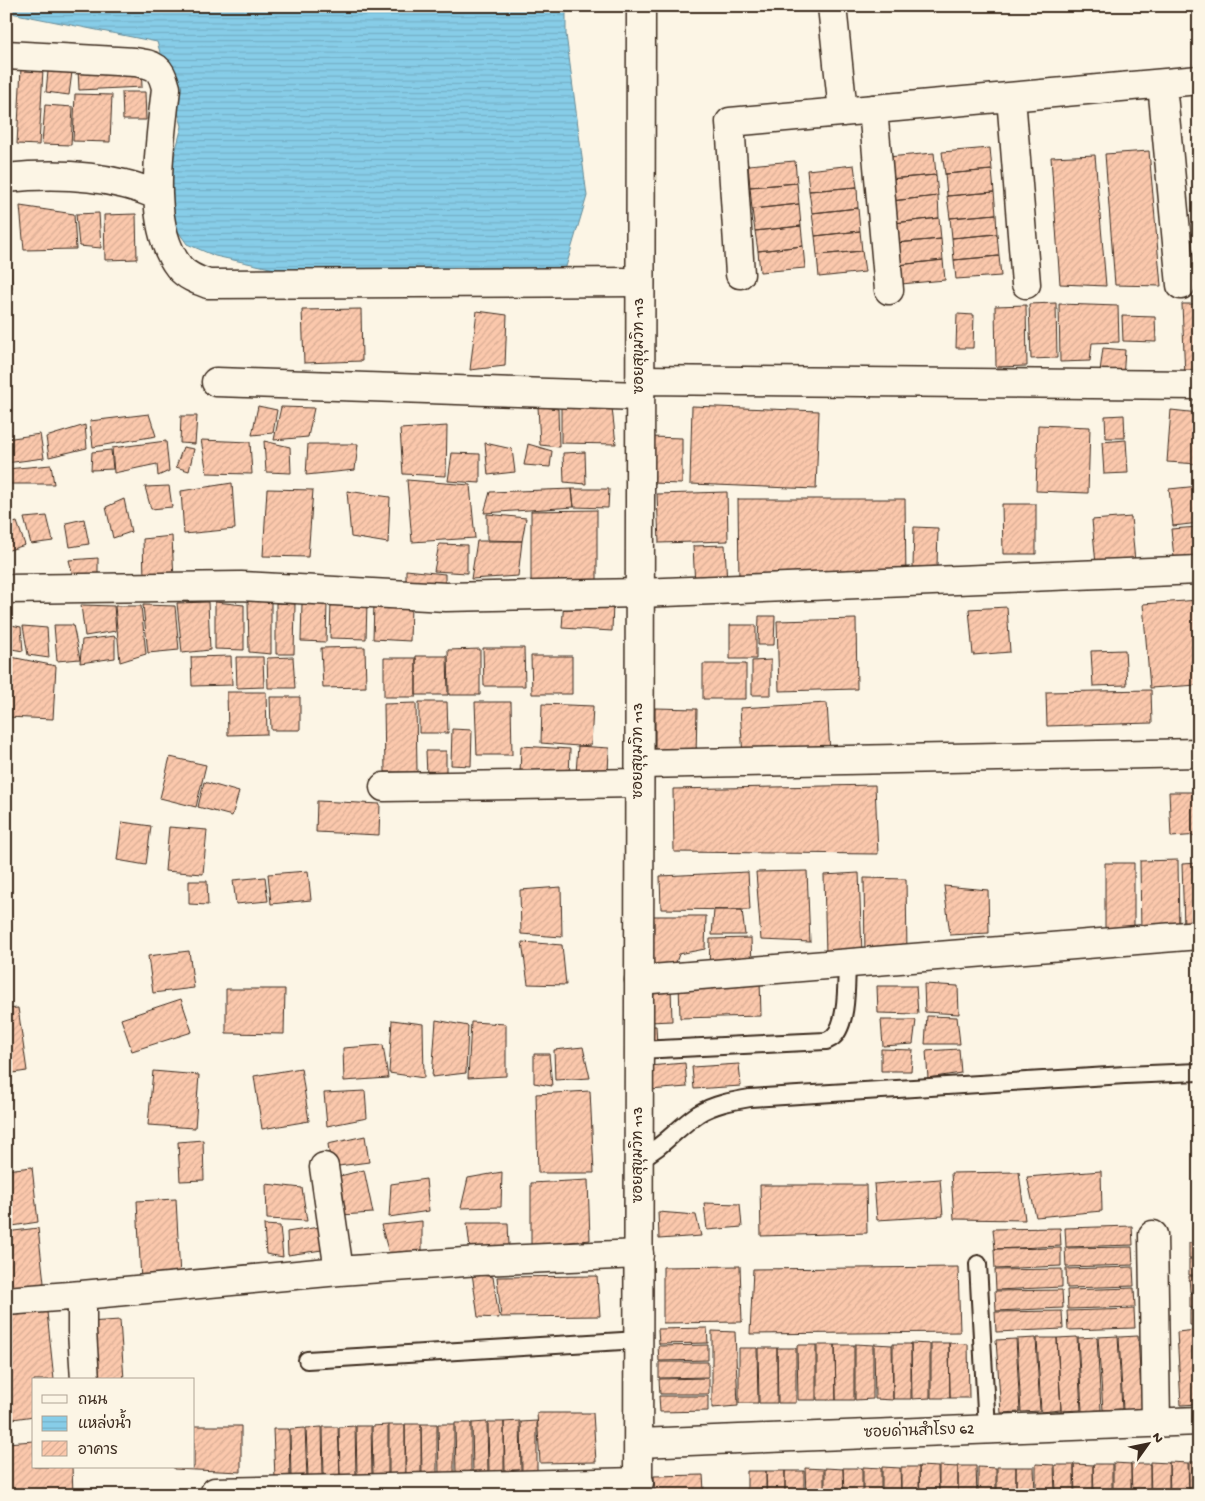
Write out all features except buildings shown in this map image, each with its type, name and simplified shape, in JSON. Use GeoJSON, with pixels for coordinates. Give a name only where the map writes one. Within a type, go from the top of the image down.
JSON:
{"type":"FeatureCollection","features":[{"type":"Feature","properties":{"kind":"street","name":"ซอยสุขุมวิท 113"},"geometry":{"type":"LineString","coordinates":[[638,1488],[641,6]]}},
{"type":"Feature","properties":{"kind":"street"},"geometry":{"type":"LineString","coordinates":[[832,6],[843,112]]}},
{"type":"Feature","properties":{"kind":"street"},"geometry":{"type":"LineString","coordinates":[[6,55],[135,62],[152,64],[160,70],[164,77],[166,88],[157,195],[161,226],[169,250],[179,268],[192,278],[208,284],[640,282]]}},
{"type":"Feature","properties":{"kind":"street"},"geometry":{"type":"LineString","coordinates":[[740,274],[730,122],[1199,80]]}},
{"type":"Feature","properties":{"kind":"street"},"geometry":{"type":"LineString","coordinates":[[1162,84],[1181,285]]}},
{"type":"Feature","properties":{"kind":"street"},"geometry":{"type":"LineString","coordinates":[[1011,97],[1026,284]]}},
{"type":"Feature","properties":{"kind":"street"},"geometry":{"type":"LineString","coordinates":[[873,109],[889,290]]}},
{"type":"Feature","properties":{"kind":"street"},"geometry":{"type":"LineString","coordinates":[[6,178],[34,175],[79,176],[124,184],[157,195]]}},
{"type":"Feature","properties":{"kind":"street"},"geometry":{"type":"LineString","coordinates":[[216,382],[640,388],[1199,385]]}},
{"type":"Feature","properties":{"kind":"street"},"geometry":{"type":"LineString","coordinates":[[6,589],[241,586],[446,596],[640,594],[1199,570]]}},
{"type":"Feature","properties":{"kind":"street"},"geometry":{"type":"LineString","coordinates":[[384,787],[639,774],[1199,752]]}},
{"type":"Feature","properties":{"kind":"street"},"geometry":{"type":"LineString","coordinates":[[639,980],[1199,935]]}},
{"type":"Feature","properties":{"kind":"street"},"geometry":{"type":"LineString","coordinates":[[324,1167],[339,1271]]}},
{"type":"Feature","properties":{"kind":"street"},"geometry":{"type":"LineString","coordinates":[[1153,1235],[1156,1422]]}},
{"type":"Feature","properties":{"kind":"street"},"geometry":{"type":"LineString","coordinates":[[6,1301],[339,1271],[639,1254]]}},
{"type":"Feature","properties":{"kind":"street"},"geometry":{"type":"LineString","coordinates":[[82,1295],[85,1378]]}},
{"type":"Feature","properties":{"kind":"street","name":"ซอยด่านสำโรง 62"},"geometry":{"type":"LineString","coordinates":[[639,1443],[1199,1421]]}},
{"type":"Feature","properties":{"kind":"street"},"geometry":{"type":"LineString","coordinates":[[216,1492],[638,1488]]}},
{"type":"Feature","properties":{"kind":"lane"},"geometry":{"type":"LineString","coordinates":[[639,1050],[826,1041],[833,1038],[841,1025],[845,1011],[847,963]]}},
{"type":"Feature","properties":{"kind":"lane"},"geometry":{"type":"LineString","coordinates":[[639,1159],[660,1146],[699,1113],[723,1102],[750,1098],[1125,1074],[1199,1072]]}},
{"type":"Feature","properties":{"kind":"lane"},"geometry":{"type":"LineString","coordinates":[[978,1264],[987,1429]]}},
{"type":"Feature","properties":{"kind":"lane"},"geometry":{"type":"LineString","coordinates":[[307,1360],[639,1340]]}},
{"type":"Feature","properties":{"kind":"water"},"geometry":{"type":"Polygon","coordinates":[[[6,6],[566,6],[566,34],[587,196],[565,270],[284,271],[215,256],[187,244],[161,207],[182,126],[157,42],[6,12],[6,6]]]}}]}
